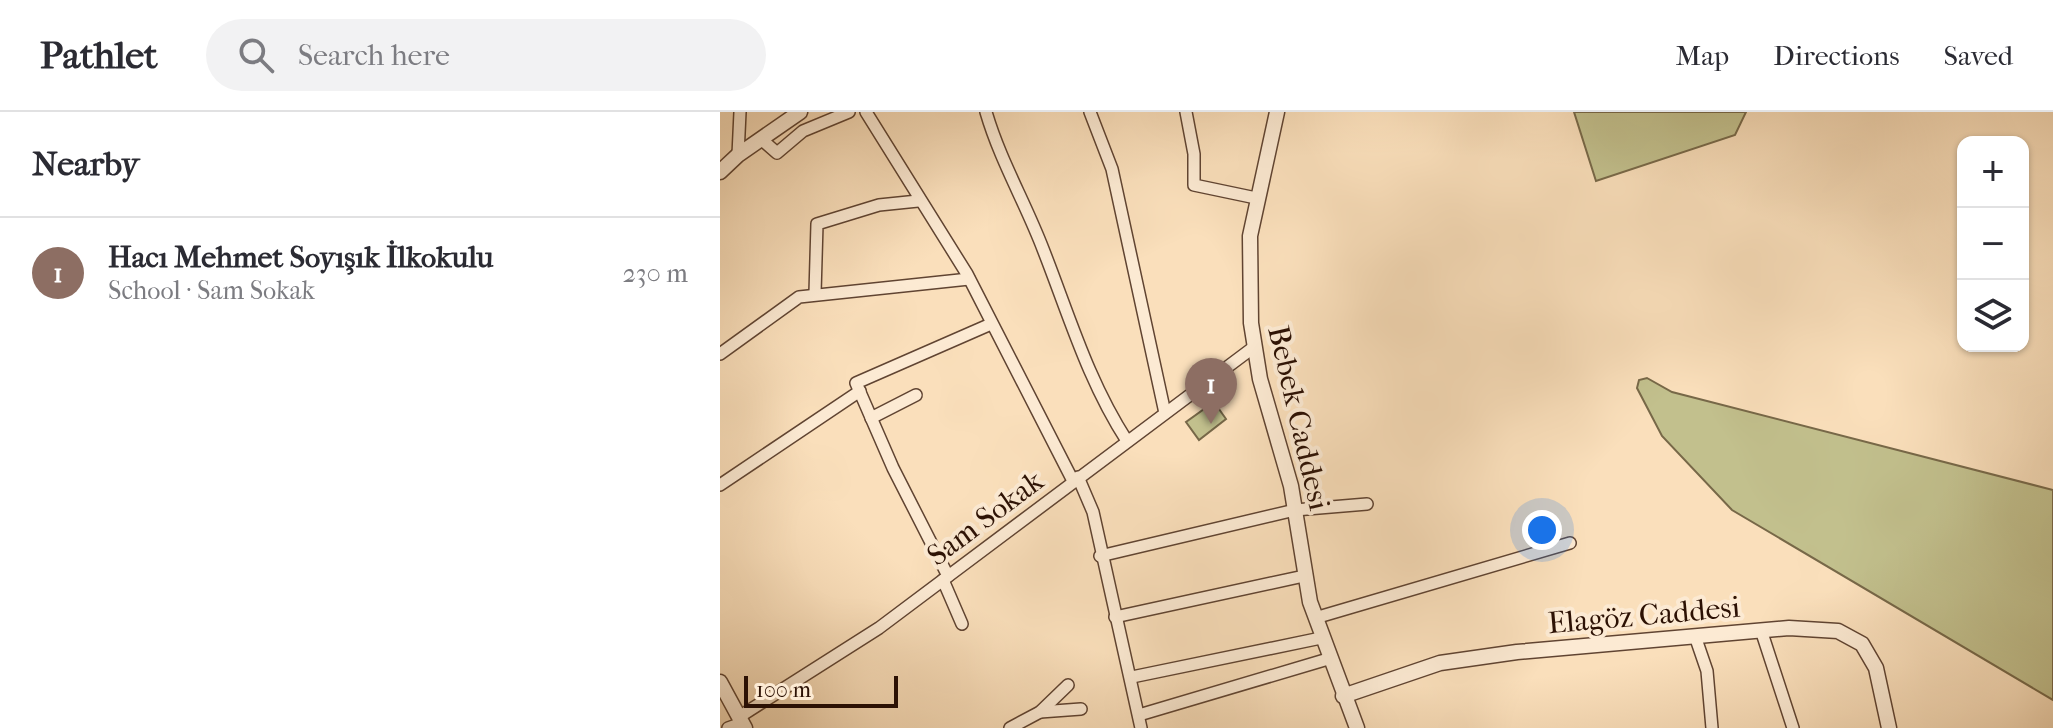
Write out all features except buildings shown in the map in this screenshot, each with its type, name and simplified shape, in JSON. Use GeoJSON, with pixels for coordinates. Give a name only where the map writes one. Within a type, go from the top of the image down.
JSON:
{"type":"FeatureCollection","features":[{"type":"Feature","properties":{"kind":"street"},"geometry":{"type":"LineString","coordinates":[[738,155],[740,112]]}},
{"type":"Feature","properties":{"kind":"street"},"geometry":{"type":"LineString","coordinates":[[720,172],[738,155],[800,112]]}},
{"type":"Feature","properties":{"kind":"street"},"geometry":{"type":"LineString","coordinates":[[761,139],[777,153],[803,131],[849,112]]}},
{"type":"Feature","properties":{"kind":"street"},"geometry":{"type":"LineString","coordinates":[[866,112],[918,201],[969,279],[1093,512],[1100,556],[1132,677],[1141,728]]}},
{"type":"Feature","properties":{"kind":"street"},"geometry":{"type":"LineString","coordinates":[[986,112],[998,155],[1043,249],[1083,362],[1127,441]]}},
{"type":"Feature","properties":{"kind":"street"},"geometry":{"type":"LineString","coordinates":[[1090,112],[1112,169],[1165,413]]}},
{"type":"Feature","properties":{"kind":"street"},"geometry":{"type":"LineString","coordinates":[[1186,112],[1194,154],[1194,185],[1256,198]]}},
{"type":"Feature","properties":{"kind":"street","name":"Bebek Caddesi"},"geometry":{"type":"LineString","coordinates":[[1277,112],[1256,198],[1248,275],[1254,347],[1295,510],[1304,576],[1315,618],[1328,659],[1357,728]]}},
{"type":"Feature","properties":{"kind":"street"},"geometry":{"type":"LineString","coordinates":[[815,293],[817,224],[879,205],[918,201]]}},
{"type":"Feature","properties":{"kind":"street"},"geometry":{"type":"LineString","coordinates":[[720,354],[791,300],[815,293],[969,279]]}},
{"type":"Feature","properties":{"kind":"street"},"geometry":{"type":"LineString","coordinates":[[962,624],[945,578],[856,383],[991,324]]}},
{"type":"Feature","properties":{"kind":"street","name":"Sam Sokak"},"geometry":{"type":"LineString","coordinates":[[739,724],[879,628],[1254,347]]}},
{"type":"Feature","properties":{"kind":"street"},"geometry":{"type":"LineString","coordinates":[[720,485],[860,391]]}},
{"type":"Feature","properties":{"kind":"street"},"geometry":{"type":"LineString","coordinates":[[871,418],[916,395]]}},
{"type":"Feature","properties":{"kind":"street"},"geometry":{"type":"LineString","coordinates":[[1100,556],[1295,510],[1367,504]]}},
{"type":"Feature","properties":{"kind":"street"},"geometry":{"type":"LineString","coordinates":[[1315,618],[1570,543]]}},
{"type":"Feature","properties":{"kind":"street"},"geometry":{"type":"LineString","coordinates":[[1115,617],[1304,576]]}},
{"type":"Feature","properties":{"kind":"street","name":"Elagöz Caddesi"},"geometry":{"type":"LineString","coordinates":[[1343,696],[1440,663],[1789,628],[1838,631],[1855,639],[1868,651],[1876,668],[1889,728]]}},
{"type":"Feature","properties":{"kind":"street"},"geometry":{"type":"LineString","coordinates":[[1761,630],[1793,728]]}},
{"type":"Feature","properties":{"kind":"street"},"geometry":{"type":"LineString","coordinates":[[1695,636],[1707,671],[1712,728]]}},
{"type":"Feature","properties":{"kind":"street"},"geometry":{"type":"LineString","coordinates":[[1132,677],[1321,638]]}},
{"type":"Feature","properties":{"kind":"street"},"geometry":{"type":"LineString","coordinates":[[1139,715],[1328,659]]}},
{"type":"Feature","properties":{"kind":"street"},"geometry":{"type":"LineString","coordinates":[[720,682],[739,724]]}},
{"type":"Feature","properties":{"kind":"street"},"geometry":{"type":"LineString","coordinates":[[1010,728],[1040,712],[1068,685]]}},
{"type":"Feature","properties":{"kind":"street"},"geometry":{"type":"LineString","coordinates":[[1040,712],[1081,709]]}},
{"type":"Feature","properties":{"kind":"shaded area"},"geometry":{"type":"Polygon","coordinates":[[[1574,112],[1746,112],[1735,135],[1596,181],[1574,112]]]}},
{"type":"Feature","properties":{"kind":"shaded area"},"geometry":{"type":"Polygon","coordinates":[[[1647,378],[1672,392],[2053,490],[2053,700],[1732,510],[1662,436],[1637,388],[1639,380],[1647,378]]]}},
{"type":"Feature","properties":{"kind":"shaded area"},"geometry":{"type":"Polygon","coordinates":[[[1214,402],[1226,419],[1199,440],[1186,422],[1214,402]]]}},
{"type":"Feature","properties":{"kind":"place","name":"Hacı Mehmet Soyışık İlkokulu"},"geometry":{"type":"Point","coordinates":[1211,424]}}]}
